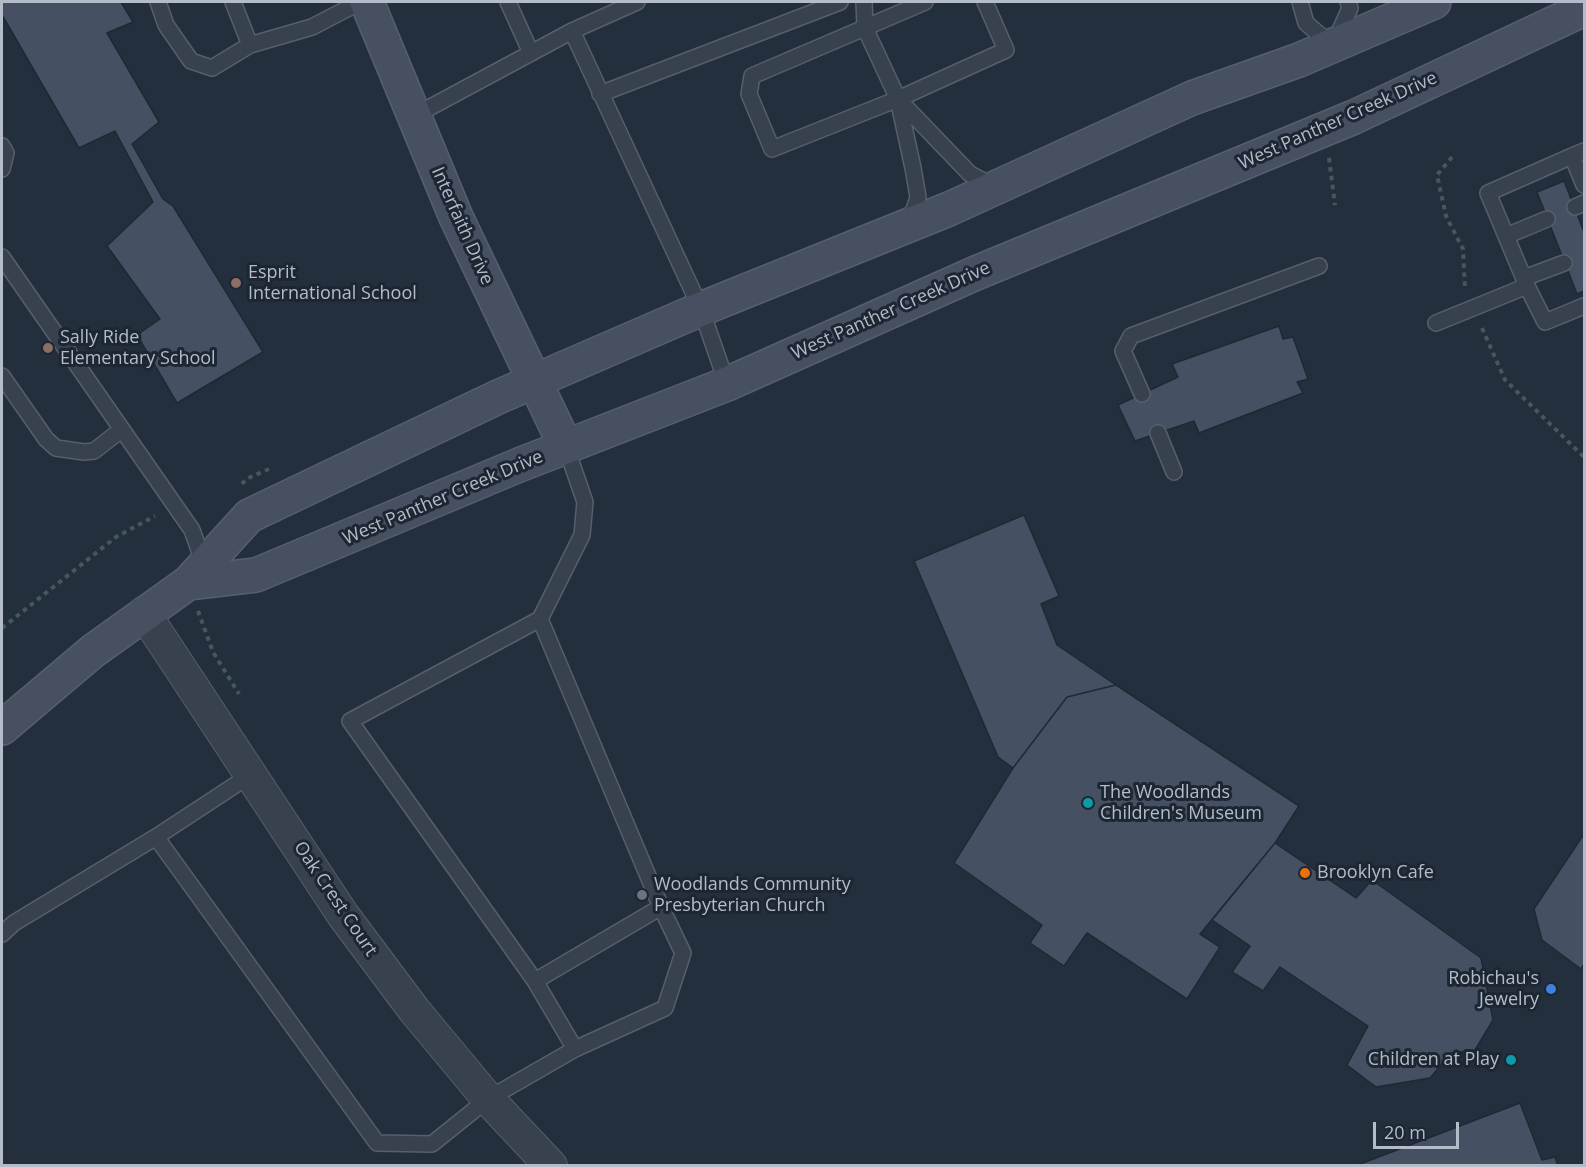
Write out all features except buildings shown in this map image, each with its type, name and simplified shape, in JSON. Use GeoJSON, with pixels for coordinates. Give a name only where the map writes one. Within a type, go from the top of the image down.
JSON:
{"type":"FeatureCollection","features":[{"type":"Feature","properties":{"kind":"street","name":"Interfaith Drive"},"geometry":{"type":"LineString","coordinates":[[367,2],[456,218],[566,447]]}},
{"type":"Feature","properties":{"kind":"street","name":"West Panther Creek Drive"},"geometry":{"type":"LineString","coordinates":[[2,728],[93,651],[144,613],[202,576],[249,516],[534,381],[701,309],[899,229],[1192,98],[1333,46],[1434,2]]}},
{"type":"Feature","properties":{"kind":"street","name":"West Panther Creek Drive"},"geometry":{"type":"LineString","coordinates":[[202,576],[256,575],[566,447],[727,384],[976,273],[1354,117],[1584,9]]}},
{"type":"Feature","properties":{"kind":"street","name":"Oak Crest Court"},"geometry":{"type":"LineString","coordinates":[[144,613],[343,915],[414,1010],[488,1099],[551,1166]]}},
{"type":"Feature","properties":{"kind":"lane"},"geometry":{"type":"LineString","coordinates":[[158,2],[166,25],[190,61],[212,68],[250,45],[312,27],[360,2]]}},
{"type":"Feature","properties":{"kind":"lane"},"geometry":{"type":"LineString","coordinates":[[233,2],[250,45]]}},
{"type":"Feature","properties":{"kind":"lane"},"geometry":{"type":"LineString","coordinates":[[508,2],[531,53]]}},
{"type":"Feature","properties":{"kind":"lane"},"geometry":{"type":"LineString","coordinates":[[414,116],[572,31],[637,2]]}},
{"type":"Feature","properties":{"kind":"lane"},"geometry":{"type":"LineString","coordinates":[[600,94],[840,2]]}},
{"type":"Feature","properties":{"kind":"lane"},"geometry":{"type":"LineString","coordinates":[[864,2],[865,27],[898,99],[918,197],[914,210],[899,229]]}},
{"type":"Feature","properties":{"kind":"lane"},"geometry":{"type":"LineString","coordinates":[[925,2],[752,76],[749,93],[772,149],[898,99],[1006,50],[986,2]]}},
{"type":"Feature","properties":{"kind":"lane"},"geometry":{"type":"LineString","coordinates":[[1300,2],[1306,23],[1333,46],[1350,8],[1348,2]]}},
{"type":"Feature","properties":{"kind":"lane"},"geometry":{"type":"LineString","coordinates":[[572,31],[701,309],[727,384]]}},
{"type":"Feature","properties":{"kind":"lane"},"geometry":{"type":"LineString","coordinates":[[898,99],[970,174],[996,187]]}},
{"type":"Feature","properties":{"kind":"lane"},"geometry":{"type":"LineString","coordinates":[[2,146],[6,153],[2,169]]}},
{"type":"Feature","properties":{"kind":"lane"},"geometry":{"type":"LineString","coordinates":[[1584,185],[1578,153],[1488,193],[1525,282],[1545,322],[1584,306]]}},
{"type":"Feature","properties":{"kind":"lane"},"geometry":{"type":"LineString","coordinates":[[1506,236],[1547,219]]}},
{"type":"Feature","properties":{"kind":"lane"},"geometry":{"type":"LineString","coordinates":[[2,257],[192,530],[202,576]]}},
{"type":"Feature","properties":{"kind":"lane"},"geometry":{"type":"LineString","coordinates":[[1436,323],[1564,262]]}},
{"type":"Feature","properties":{"kind":"lane"},"geometry":{"type":"LineString","coordinates":[[1142,394],[1123,351],[1131,336],[1320,266]]}},
{"type":"Feature","properties":{"kind":"lane"},"geometry":{"type":"LineString","coordinates":[[2,376],[46,439],[56,448],[94,451],[121,430]]}},
{"type":"Feature","properties":{"kind":"lane"},"geometry":{"type":"LineString","coordinates":[[1158,433],[1174,472]]}},
{"type":"Feature","properties":{"kind":"lane"},"geometry":{"type":"LineString","coordinates":[[566,447],[585,502],[582,535],[540,619],[350,721],[535,981],[575,1049]]}},
{"type":"Feature","properties":{"kind":"lane"},"geometry":{"type":"LineString","coordinates":[[156,837],[377,1143],[432,1144],[488,1099],[575,1049],[665,1008],[682,952],[540,619]]}},
{"type":"Feature","properties":{"kind":"lane"},"geometry":{"type":"LineString","coordinates":[[2,934],[14,923],[156,837],[252,774]]}},
{"type":"Feature","properties":{"kind":"lane"},"geometry":{"type":"LineString","coordinates":[[535,981],[661,907]]}},
{"type":"Feature","properties":{"kind":"path"},"geometry":{"type":"LineString","coordinates":[[2,628],[116,537],[157,515]]}},
{"type":"Feature","properties":{"kind":"path"},"geometry":{"type":"LineString","coordinates":[[202,576],[213,652],[239,694]]}},
{"type":"Feature","properties":{"kind":"place","name":"Esprit International School"},"geometry":{"type":"Point","coordinates":[236,283]}},
{"type":"Feature","properties":{"kind":"place","name":"Sally Ride Elementary School"},"geometry":{"type":"Point","coordinates":[48,348]}},
{"type":"Feature","properties":{"kind":"place","name":"The Woodlands Children's Museum"},"geometry":{"type":"Point","coordinates":[1088,803]}},
{"type":"Feature","properties":{"kind":"place","name":"Brooklyn Cafe"},"geometry":{"type":"Point","coordinates":[1305,873]}},
{"type":"Feature","properties":{"kind":"place","name":"Woodlands Community Presbyterian Church"},"geometry":{"type":"Point","coordinates":[642,895]}},
{"type":"Feature","properties":{"kind":"place","name":"Robichau's Jewelry"},"geometry":{"type":"Point","coordinates":[1551,989]}},
{"type":"Feature","properties":{"kind":"place","name":"Children at Play"},"geometry":{"type":"Point","coordinates":[1511,1060]}}]}
